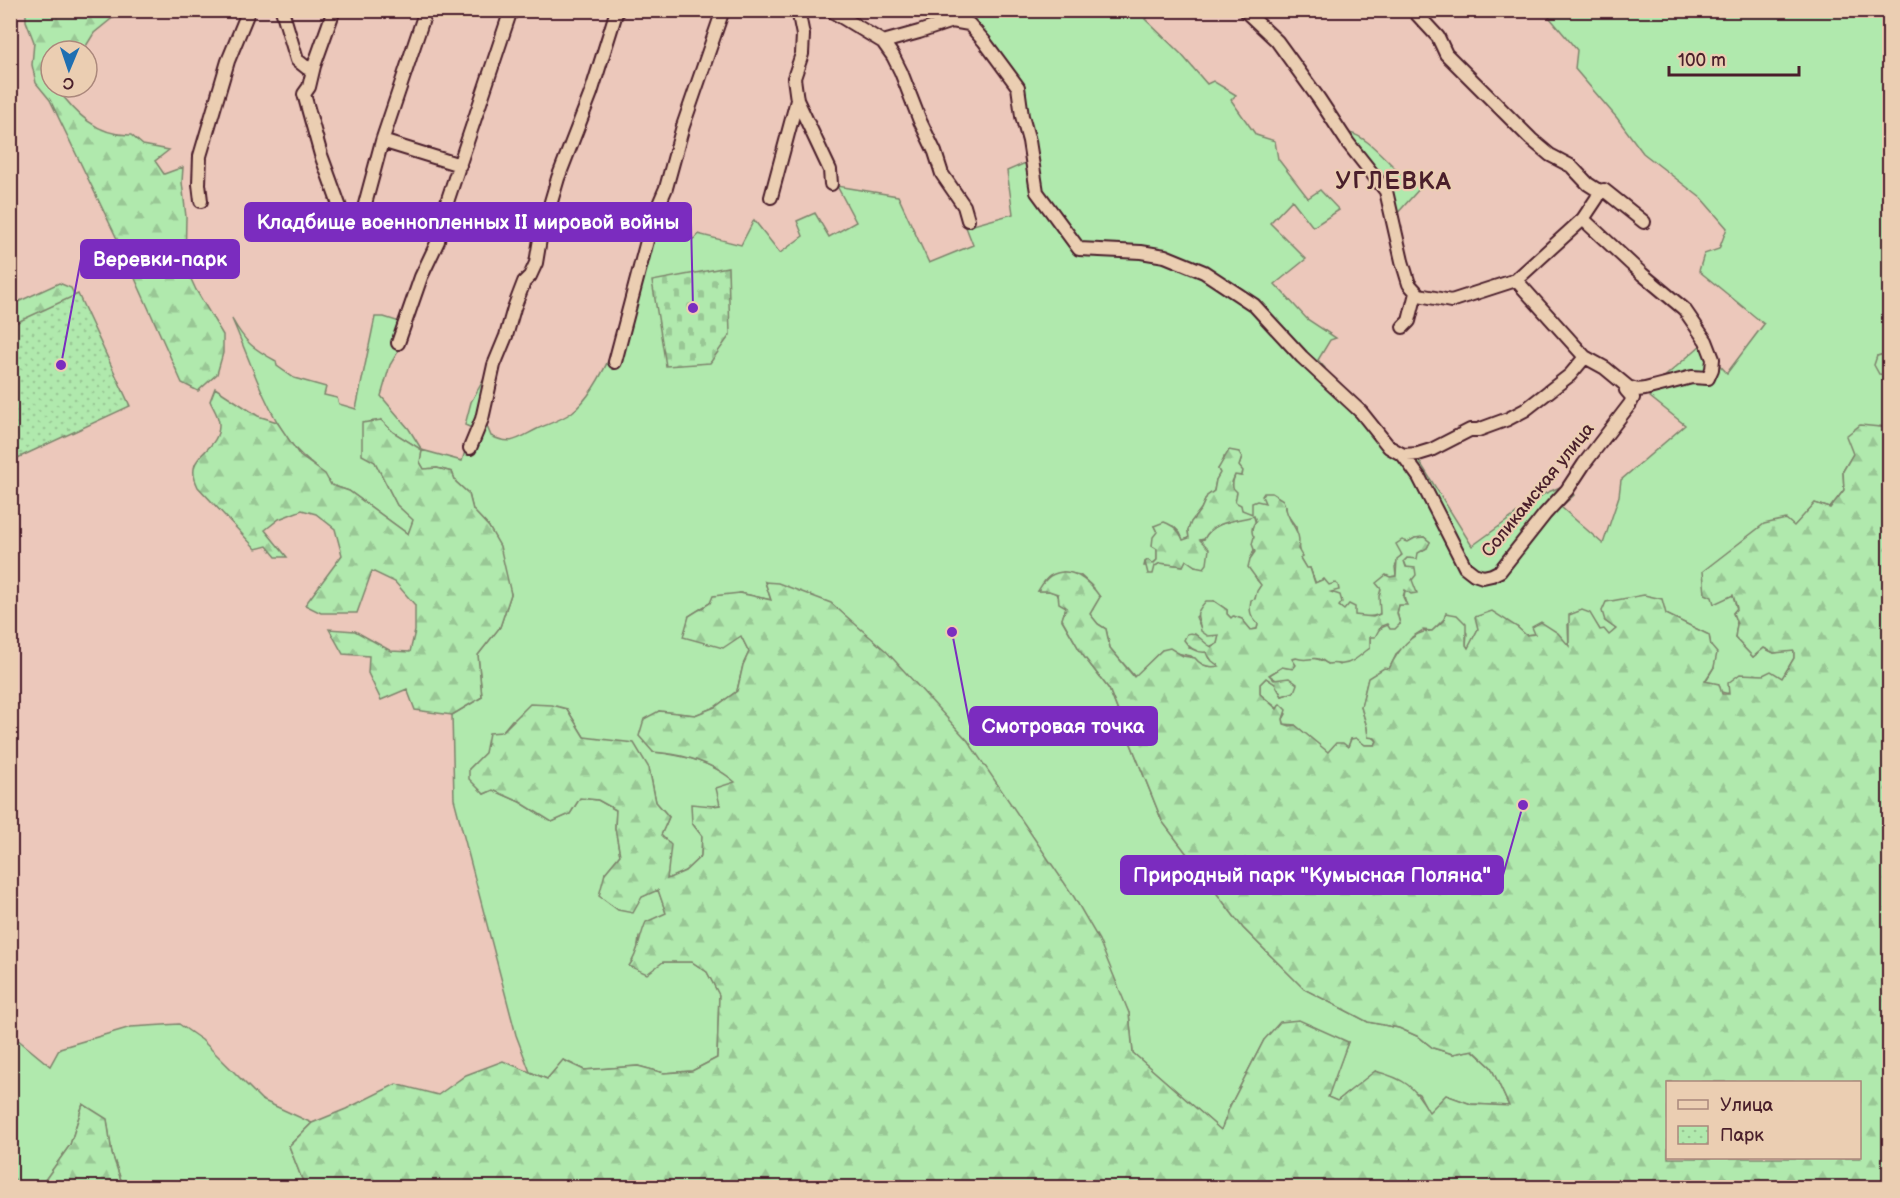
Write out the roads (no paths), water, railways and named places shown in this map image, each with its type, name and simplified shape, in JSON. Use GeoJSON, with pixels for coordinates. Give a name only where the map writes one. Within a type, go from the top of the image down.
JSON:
{"type":"FeatureCollection","features":[{"type":"Feature","properties":{"kind":"street"},"geometry":{"type":"LineString","coordinates":[[201,201],[200,156],[228,61],[249,10]]}},
{"type":"Feature","properties":{"kind":"street"},"geometry":{"type":"LineString","coordinates":[[282,10],[297,60],[307,68],[314,66]]}},
{"type":"Feature","properties":{"kind":"street"},"geometry":{"type":"LineString","coordinates":[[334,10],[309,87],[304,94],[321,155],[343,218],[346,224],[358,225],[382,141],[426,10]]}},
{"type":"Feature","properties":{"kind":"street"},"geometry":{"type":"LineString","coordinates":[[399,343],[421,277],[438,241],[440,223],[511,10]]}},
{"type":"Feature","properties":{"kind":"street"},"geometry":{"type":"LineString","coordinates":[[470,448],[482,419],[494,365],[514,308],[524,282],[530,276],[536,263],[540,239],[558,178],[591,93],[617,10]]}},
{"type":"Feature","properties":{"kind":"street"},"geometry":{"type":"LineString","coordinates":[[615,362],[653,218],[666,188],[683,126],[723,10]]}},
{"type":"Feature","properties":{"kind":"street"},"geometry":{"type":"LineString","coordinates":[[798,10],[803,35],[801,54],[794,78],[797,100],[830,170],[831,184]]}},
{"type":"Feature","properties":{"kind":"street"},"geometry":{"type":"LineString","coordinates":[[830,10],[883,42],[901,72],[942,174],[964,206],[968,220]]}},
{"type":"Feature","properties":{"kind":"street"},"geometry":{"type":"LineString","coordinates":[[883,42],[938,25],[939,10]]}},
{"type":"Feature","properties":{"kind":"street"},"geometry":{"type":"LineString","coordinates":[[1244,10],[1277,41],[1348,143],[1386,190],[1402,261],[1410,284],[1416,293],[1451,301],[1516,280],[1583,219],[1598,198],[1599,191]]}},
{"type":"Feature","properties":{"kind":"street"},"geometry":{"type":"LineString","coordinates":[[1413,10],[1438,37],[1446,54],[1531,139],[1550,155],[1571,166],[1588,184],[1599,191],[1604,190],[1644,222]]}},
{"type":"Feature","properties":{"kind":"street","name":"Соликамская улица"},"geometry":{"type":"LineString","coordinates":[[938,25],[952,21],[969,24],[1018,87],[1037,192],[1079,249],[1141,252],[1165,256],[1204,272],[1254,305],[1302,357],[1361,412],[1389,447],[1403,455],[1419,477],[1465,567],[1474,574],[1484,577],[1492,575],[1500,571],[1510,560],[1545,514],[1567,490],[1630,404],[1633,398],[1626,390],[1628,387]]}},
{"type":"Feature","properties":{"kind":"street"},"geometry":{"type":"LineString","coordinates":[[771,197],[797,100]]}},
{"type":"Feature","properties":{"kind":"street"},"geometry":{"type":"LineString","coordinates":[[382,141],[460,165]]}},
{"type":"Feature","properties":{"kind":"street"},"geometry":{"type":"LineString","coordinates":[[1516,280],[1585,357],[1605,368],[1628,387],[1636,390],[1645,389],[1692,378],[1708,378],[1713,359],[1706,341],[1684,309],[1642,274],[1583,219]]}},
{"type":"Feature","properties":{"kind":"street"},"geometry":{"type":"LineString","coordinates":[[1403,327],[1409,321],[1416,293]]}},
{"type":"Feature","properties":{"kind":"street"},"geometry":{"type":"LineString","coordinates":[[1403,455],[1431,450],[1470,430],[1478,430],[1526,410],[1570,375],[1585,357]]}},
{"type":"Feature","properties":{"kind":"place","name":"Кладбище военнопленных II мировой войны"},"geometry":{"type":"Point","coordinates":[693,308]}},
{"type":"Feature","properties":{"kind":"place","name":"Веревки-парк"},"geometry":{"type":"Point","coordinates":[61,365]}},
{"type":"Feature","properties":{"kind":"place","name":"Смотровая точка"},"geometry":{"type":"Point","coordinates":[952,632]}},
{"type":"Feature","properties":{"kind":"place","name":"Природный парк \"Кумысная Поляна\""},"geometry":{"type":"Point","coordinates":[1523,805]}},
{"type":"Feature","properties":{"kind":"district","name":"УГЛЕВКА"},"geometry":{"type":"Point","coordinates":[1394,181]}}]}
